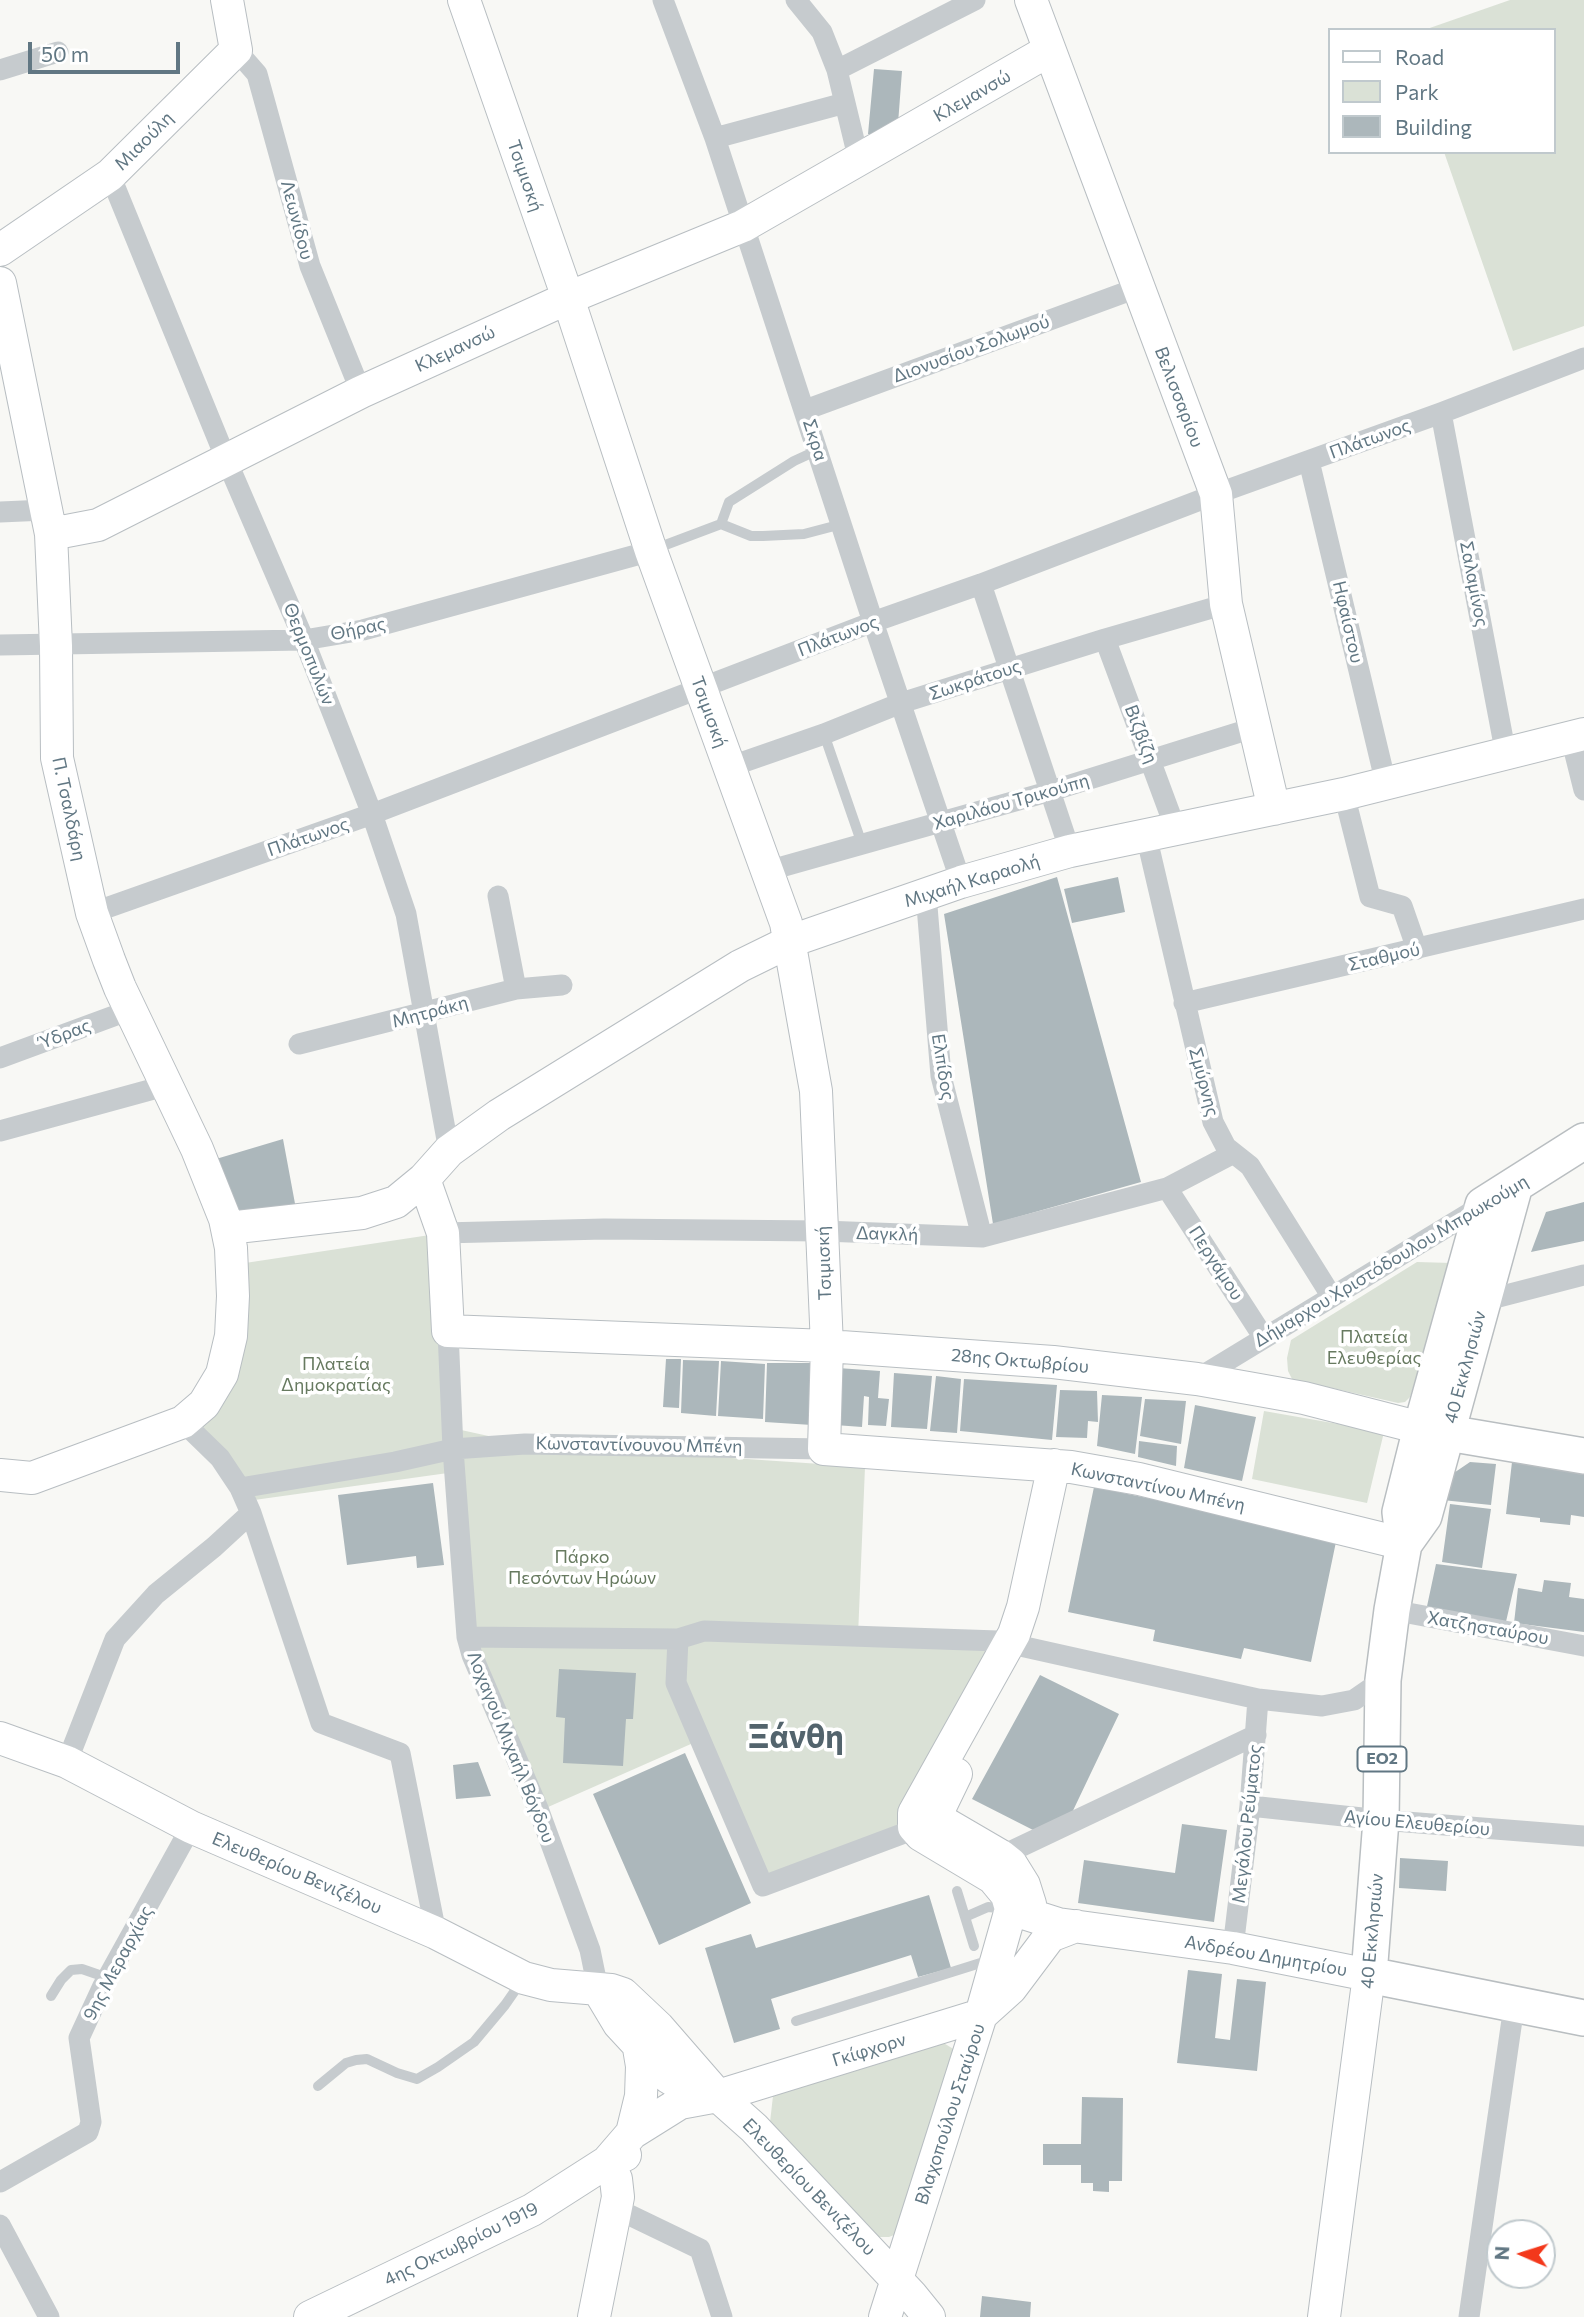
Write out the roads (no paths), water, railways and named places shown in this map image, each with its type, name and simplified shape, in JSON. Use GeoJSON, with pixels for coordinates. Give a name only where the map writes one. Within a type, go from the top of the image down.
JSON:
{"type":"FeatureCollection","features":[{"type":"Feature","properties":{"kind":"main road","name":"Δήμαρχου Χριστόδουλου Μπρωκούμη"},"geometry":{"type":"LineString","coordinates":[[1483,1205],[1584,1141]]}},
{"type":"Feature","properties":{"kind":"main road","name":"40 Εκκλησιών"},"geometry":{"type":"LineString","coordinates":[[1369,1975],[1381,1820],[1383,1681],[1404,1544],[1400,1512],[1483,1301],[1515,1185]]}},
{"type":"Feature","properties":{"kind":"main road","name":"40 Εκκλησιών"},"geometry":{"type":"LineString","coordinates":[[1434,1431],[1483,1205]]}},
{"type":"Feature","properties":{"kind":"main road","name":"28ης Οκτωβρίου"},"geometry":{"type":"LineString","coordinates":[[1434,1431],[1584,1456]]}},
{"type":"Feature","properties":{"kind":"main road","name":"Ανδρέου Δημητρίου"},"geometry":{"type":"LineString","coordinates":[[1369,1975],[1584,2018]]}},
{"type":"Feature","properties":{"kind":"street"},"geometry":{"type":"LineString","coordinates":[[227,0],[236,50]]}},
{"type":"Feature","properties":{"kind":"street","name":"Τσιμισκή"},"geometry":{"type":"LineString","coordinates":[[464,0],[568,298],[651,551],[791,941],[816,1091],[827,1346],[824,1449]]}},
{"type":"Feature","properties":{"kind":"street","name":"Σκρα"},"geometry":{"type":"LineString","coordinates":[[663,0],[715,138],[961,882]]}},
{"type":"Feature","properties":{"kind":"street"},"geometry":{"type":"LineString","coordinates":[[796,0],[822,32],[837,70],[859,161]]}},
{"type":"Feature","properties":{"kind":"street"},"geometry":{"type":"LineString","coordinates":[[837,70],[975,0]]}},
{"type":"Feature","properties":{"kind":"street","name":"Βελισσαρίου"},"geometry":{"type":"LineString","coordinates":[[1031,0],[1216,494],[1226,604],[1274,809]]}},
{"type":"Feature","properties":{"kind":"street","name":"Μιαούλη"},"geometry":{"type":"LineString","coordinates":[[0,250],[110,175],[236,50]]}},
{"type":"Feature","properties":{"kind":"street","name":"Λεωνίδου"},"geometry":{"type":"LineString","coordinates":[[236,50],[257,74],[310,267],[361,392]]}},
{"type":"Feature","properties":{"kind":"street","name":"Κλεμανσώ"},"geometry":{"type":"LineString","coordinates":[[48,522],[98,525],[361,392],[568,298],[743,226],[1048,51]]}},
{"type":"Feature","properties":{"kind":"street"},"geometry":{"type":"LineString","coordinates":[[0,70],[58,52]]}},
{"type":"Feature","properties":{"kind":"street"},"geometry":{"type":"LineString","coordinates":[[715,138],[845,103]]}},
{"type":"Feature","properties":{"kind":"street","name":"Θερμοπυλών"},"geometry":{"type":"LineString","coordinates":[[110,175],[226,459],[304,640],[372,814],[406,914],[449,1151]]}},
{"type":"Feature","properties":{"kind":"street","name":"Π. Τσαλδάρη"},"geometry":{"type":"LineString","coordinates":[[0,282],[5,335],[48,522],[56,646],[57,758],[92,913],[131,1010],[197,1149],[228,1228],[232,1275],[231,1336],[222,1374],[204,1404],[183,1422]]}},
{"type":"Feature","properties":{"kind":"street","name":"Διονυσίου Σολωμού"},"geometry":{"type":"LineString","coordinates":[[805,411],[1137,288]]}},
{"type":"Feature","properties":{"kind":"street","name":"Πλάτωνος"},"geometry":{"type":"LineString","coordinates":[[92,913],[372,814],[873,622],[1584,358]]}},
{"type":"Feature","properties":{"kind":"street","name":"Σαλαμίνος"},"geometry":{"type":"LineString","coordinates":[[1441,413],[1506,755]]}},
{"type":"Feature","properties":{"kind":"street","name":"Ηφαίστου"},"geometry":{"type":"LineString","coordinates":[[1309,461],[1386,784]]}},
{"type":"Feature","properties":{"kind":"street"},"geometry":{"type":"LineString","coordinates":[[0,512],[48,522]]}},
{"type":"Feature","properties":{"kind":"street","name":"Θήρας"},"geometry":{"type":"LineString","coordinates":[[0,645],[304,640],[363,630],[651,551]]}},
{"type":"Feature","properties":{"kind":"street"},"geometry":{"type":"LineString","coordinates":[[981,584],[1070,851]]}},
{"type":"Feature","properties":{"kind":"street","name":"Σωκράτους"},"geometry":{"type":"LineString","coordinates":[[729,767],[824,734],[901,703],[1226,604]]}},
{"type":"Feature","properties":{"kind":"street","name":"Βιζβίζη"},"geometry":{"type":"LineString","coordinates":[[1105,639],[1152,760],[1161,832]]}},
{"type":"Feature","properties":{"kind":"street","name":"Χαριλάου Τρικούπη"},"geometry":{"type":"LineString","coordinates":[[766,871],[1051,791],[1253,728]]}},
{"type":"Feature","properties":{"kind":"street"},"geometry":{"type":"LineString","coordinates":[[1578,736],[1584,790]]}},
{"type":"Feature","properties":{"kind":"street","name":"Μιχαήλ Καραολή"},"geometry":{"type":"LineString","coordinates":[[228,1228],[362,1213],[396,1202],[424,1179],[449,1151],[499,1115],[740,966],[791,941],[961,882],[1070,851],[1344,794],[1578,736]]}},
{"type":"Feature","properties":{"kind":"street"},"geometry":{"type":"LineString","coordinates":[[1344,794],[1370,897],[1402,906],[1418,949]]}},
{"type":"Feature","properties":{"kind":"street","name":"Σμύρνης"},"geometry":{"type":"LineString","coordinates":[[1161,832],[1184,1003],[1213,1122],[1226,1147],[1250,1166],[1332,1297]]}},
{"type":"Feature","properties":{"kind":"street","name":"Ελπίδος"},"geometry":{"type":"LineString","coordinates":[[926,894],[941,1076],[982,1237]]}},
{"type":"Feature","properties":{"kind":"street"},"geometry":{"type":"LineString","coordinates":[[498,896],[516,989]]}},
{"type":"Feature","properties":{"kind":"street","name":"Σταθμού"},"geometry":{"type":"LineString","coordinates":[[1184,1003],[1584,909]]}},
{"type":"Feature","properties":{"kind":"street","name":"Μητράκη"},"geometry":{"type":"LineString","coordinates":[[299,1044],[516,989],[562,985]]}},
{"type":"Feature","properties":{"kind":"street","name":"Ύδρας"},"geometry":{"type":"LineString","coordinates":[[0,1058],[131,1010]]}},
{"type":"Feature","properties":{"kind":"street"},"geometry":{"type":"LineString","coordinates":[[0,1131],[168,1085]]}},
{"type":"Feature","properties":{"kind":"street","name":"Δαγκλή"},"geometry":{"type":"LineString","coordinates":[[443,1233],[604,1229],[823,1231],[982,1237],[1167,1188],[1232,1154]]}},
{"type":"Feature","properties":{"kind":"street"},"geometry":{"type":"LineString","coordinates":[[424,1179],[443,1233],[448,1332]]}},
{"type":"Feature","properties":{"kind":"street","name":"Περγάμου"},"geometry":{"type":"LineString","coordinates":[[1167,1188],[1264,1338]]}},
{"type":"Feature","properties":{"kind":"street","name":"Δήμαρχου Χριστόδουλου Μπρωκούμη"},"geometry":{"type":"LineString","coordinates":[[1197,1379],[1483,1205]]}},
{"type":"Feature","properties":{"kind":"street"},"geometry":{"type":"LineString","coordinates":[[1483,1301],[1584,1275]]}},
{"type":"Feature","properties":{"kind":"street","name":"28ης Οκτωβρίου"},"geometry":{"type":"LineString","coordinates":[[448,1332],[827,1346],[1053,1362],[1197,1379],[1304,1398],[1434,1431]]}},
{"type":"Feature","properties":{"kind":"street","name":"Λοχαγού Μιχαήλ Βόγδου"},"geometry":{"type":"LineString","coordinates":[[448,1332],[453,1449],[467,1637],[472,1655],[539,1811],[590,1950],[598,1989],[619,2024],[668,2077],[684,2086],[718,2096]]}},
{"type":"Feature","properties":{"kind":"street"},"geometry":{"type":"LineString","coordinates":[[0,1475],[32,1478],[183,1422],[220,1458],[240,1488],[251,1513],[321,1723],[401,1753],[436,1933]]}},
{"type":"Feature","properties":{"kind":"street","name":"Κωνσταντίνουνου Μπένη"},"geometry":{"type":"LineString","coordinates":[[240,1488],[395,1462],[453,1449],[525,1444],[824,1449]]}},
{"type":"Feature","properties":{"kind":"street","name":"Κωνσταντίνου Μπένη"},"geometry":{"type":"LineString","coordinates":[[824,1449],[1062,1466],[1139,1479],[1404,1544]]}},
{"type":"Feature","properties":{"kind":"street"},"geometry":{"type":"LineString","coordinates":[[678,1639],[676,1683],[763,1886],[927,1824],[946,1826],[1011,1864],[1024,1885],[1030,1904],[1020,1913],[993,1878],[932,1843],[927,1824],[914,1813],[920,1799],[1018,1644],[1023,1607],[1062,1466]]}},
{"type":"Feature","properties":{"kind":"street"},"geometry":{"type":"LineString","coordinates":[[67,1762],[114,1639],[156,1594],[251,1513]]}},
{"type":"Feature","properties":{"kind":"street","name":"Χατζησταύρου"},"geometry":{"type":"LineString","coordinates":[[1392,1610],[1584,1646]]}},
{"type":"Feature","properties":{"kind":"street"},"geometry":{"type":"LineString","coordinates":[[467,1637],[678,1639],[704,1631],[1018,1644],[1258,1699],[1308,1706],[1339,1705],[1354,1700],[1383,1681]]}},
{"type":"Feature","properties":{"kind":"street","name":"Μεγάλου Ρεύματος"},"geometry":{"type":"LineString","coordinates":[[1233,1948],[1250,1806],[1258,1699]]}},
{"type":"Feature","properties":{"kind":"street"},"geometry":{"type":"LineString","coordinates":[[1001,1856],[1256,1735]]}},
{"type":"Feature","properties":{"kind":"street","name":"Ελευθερίου Βενιζέλου"},"geometry":{"type":"LineString","coordinates":[[0,1738],[67,1762],[191,1827],[436,1933],[524,1978],[551,1985],[598,1989]]}},
{"type":"Feature","properties":{"kind":"street","name":"Αγίου Ελευθερίου"},"geometry":{"type":"LineString","coordinates":[[1250,1806],[1381,1820],[1584,1836]]}},
{"type":"Feature","properties":{"kind":"street","name":"9ης Μεραρχίας"},"geometry":{"type":"LineString","coordinates":[[0,2182],[88,2132],[91,2122],[79,2038],[108,1978],[191,1827]]}},
{"type":"Feature","properties":{"kind":"street","name":"Ανδρέου Δημητρίου"},"geometry":{"type":"LineString","coordinates":[[1020,1913],[1045,1921],[1233,1948],[1369,1975]]}},
{"type":"Feature","properties":{"kind":"street","name":"Βλαχοπούλου Σταύρου"},"geometry":{"type":"LineString","coordinates":[[911,2302],[981,2015],[986,1952],[1020,1913]]}},
{"type":"Feature","properties":{"kind":"street","name":"Βλαχοπούλου Σταύρου"},"geometry":{"type":"LineString","coordinates":[[885,2317],[911,2302],[1010,1988],[1020,1913]]}},
{"type":"Feature","properties":{"kind":"street"},"geometry":{"type":"LineString","coordinates":[[1010,1988],[1050,1936],[1076,1926]]}},
{"type":"Feature","properties":{"kind":"street","name":"40 Εκκλησιών"},"geometry":{"type":"LineString","coordinates":[[1324,2317],[1369,1975]]}},
{"type":"Feature","properties":{"kind":"street","name":"Γκίφχορν"},"geometry":{"type":"LineString","coordinates":[[718,2096],[981,2015],[1010,1988]]}},
{"type":"Feature","properties":{"kind":"street"},"geometry":{"type":"LineString","coordinates":[[598,1989],[623,1994],[658,2027],[718,2096]]}},
{"type":"Feature","properties":{"kind":"street"},"geometry":{"type":"LineString","coordinates":[[1469,2317],[1514,2006]]}},
{"type":"Feature","properties":{"kind":"street"},"geometry":{"type":"LineString","coordinates":[[632,2133],[642,2096],[639,2048]]}},
{"type":"Feature","properties":{"kind":"street","name":"Ελευθερίου Βενιζέλου"},"geometry":{"type":"LineString","coordinates":[[718,2096],[754,2128],[911,2302]]}},
{"type":"Feature","properties":{"kind":"street","name":"4ης Οκτωβρίου 1919"},"geometry":{"type":"LineString","coordinates":[[607,2162],[632,2133],[680,2102],[718,2096]]}},
{"type":"Feature","properties":{"kind":"street","name":"4ης Οκτωβρίου 1919"},"geometry":{"type":"LineString","coordinates":[[310,2317],[532,2210],[607,2162],[639,2149],[718,2096]]}},
{"type":"Feature","properties":{"kind":"street"},"geometry":{"type":"LineString","coordinates":[[594,2317],[617,2209],[618,2187],[613,2170],[607,2162]]}},
{"type":"Feature","properties":{"kind":"street"},"geometry":{"type":"LineString","coordinates":[[617,2209],[701,2249],[722,2317]]}},
{"type":"Feature","properties":{"kind":"street"},"geometry":{"type":"LineString","coordinates":[[0,2225],[49,2317]]}},
{"type":"Feature","properties":{"kind":"lane"},"geometry":{"type":"LineString","coordinates":[[721,524],[729,502],[794,461],[818,450]]}},
{"type":"Feature","properties":{"kind":"lane"},"geometry":{"type":"LineString","coordinates":[[651,551],[721,524],[751,536],[804,534],[842,524]]}},
{"type":"Feature","properties":{"kind":"lane"},"geometry":{"type":"LineString","coordinates":[[824,734],[862,844]]}},
{"type":"Feature","properties":{"kind":"lane"},"geometry":{"type":"LineString","coordinates":[[796,2021],[986,1952],[965,1917],[957,1891]]}},
{"type":"Feature","properties":{"kind":"lane"},"geometry":{"type":"LineString","coordinates":[[965,1917],[988,1908],[1020,1913]]}},
{"type":"Feature","properties":{"kind":"lane"},"geometry":{"type":"LineString","coordinates":[[51,1996],[71,1970],[82,1969],[108,1978]]}},
{"type":"Feature","properties":{"kind":"lane"},"geometry":{"type":"LineString","coordinates":[[318,2086],[346,2063],[367,2059],[417,2079],[474,2042],[524,1978]]}},
{"type":"Feature","properties":{"kind":"district","name":"Ξάνθη"},"geometry":{"type":"Point","coordinates":[796,1737]}},
{"type":"Feature","properties":{"kind":"park label","name":"Πλατεία Ελευθερίας"},"geometry":{"type":"Point","coordinates":[1374,1347]}},
{"type":"Feature","properties":{"kind":"park label","name":"Πλατεία Δημοκρατίας"},"geometry":{"type":"Point","coordinates":[336,1374]}},
{"type":"Feature","properties":{"kind":"park label","name":"Πάρκο Πεσόντων Ηρώων"},"geometry":{"type":"Point","coordinates":[582,1567]}}]}
